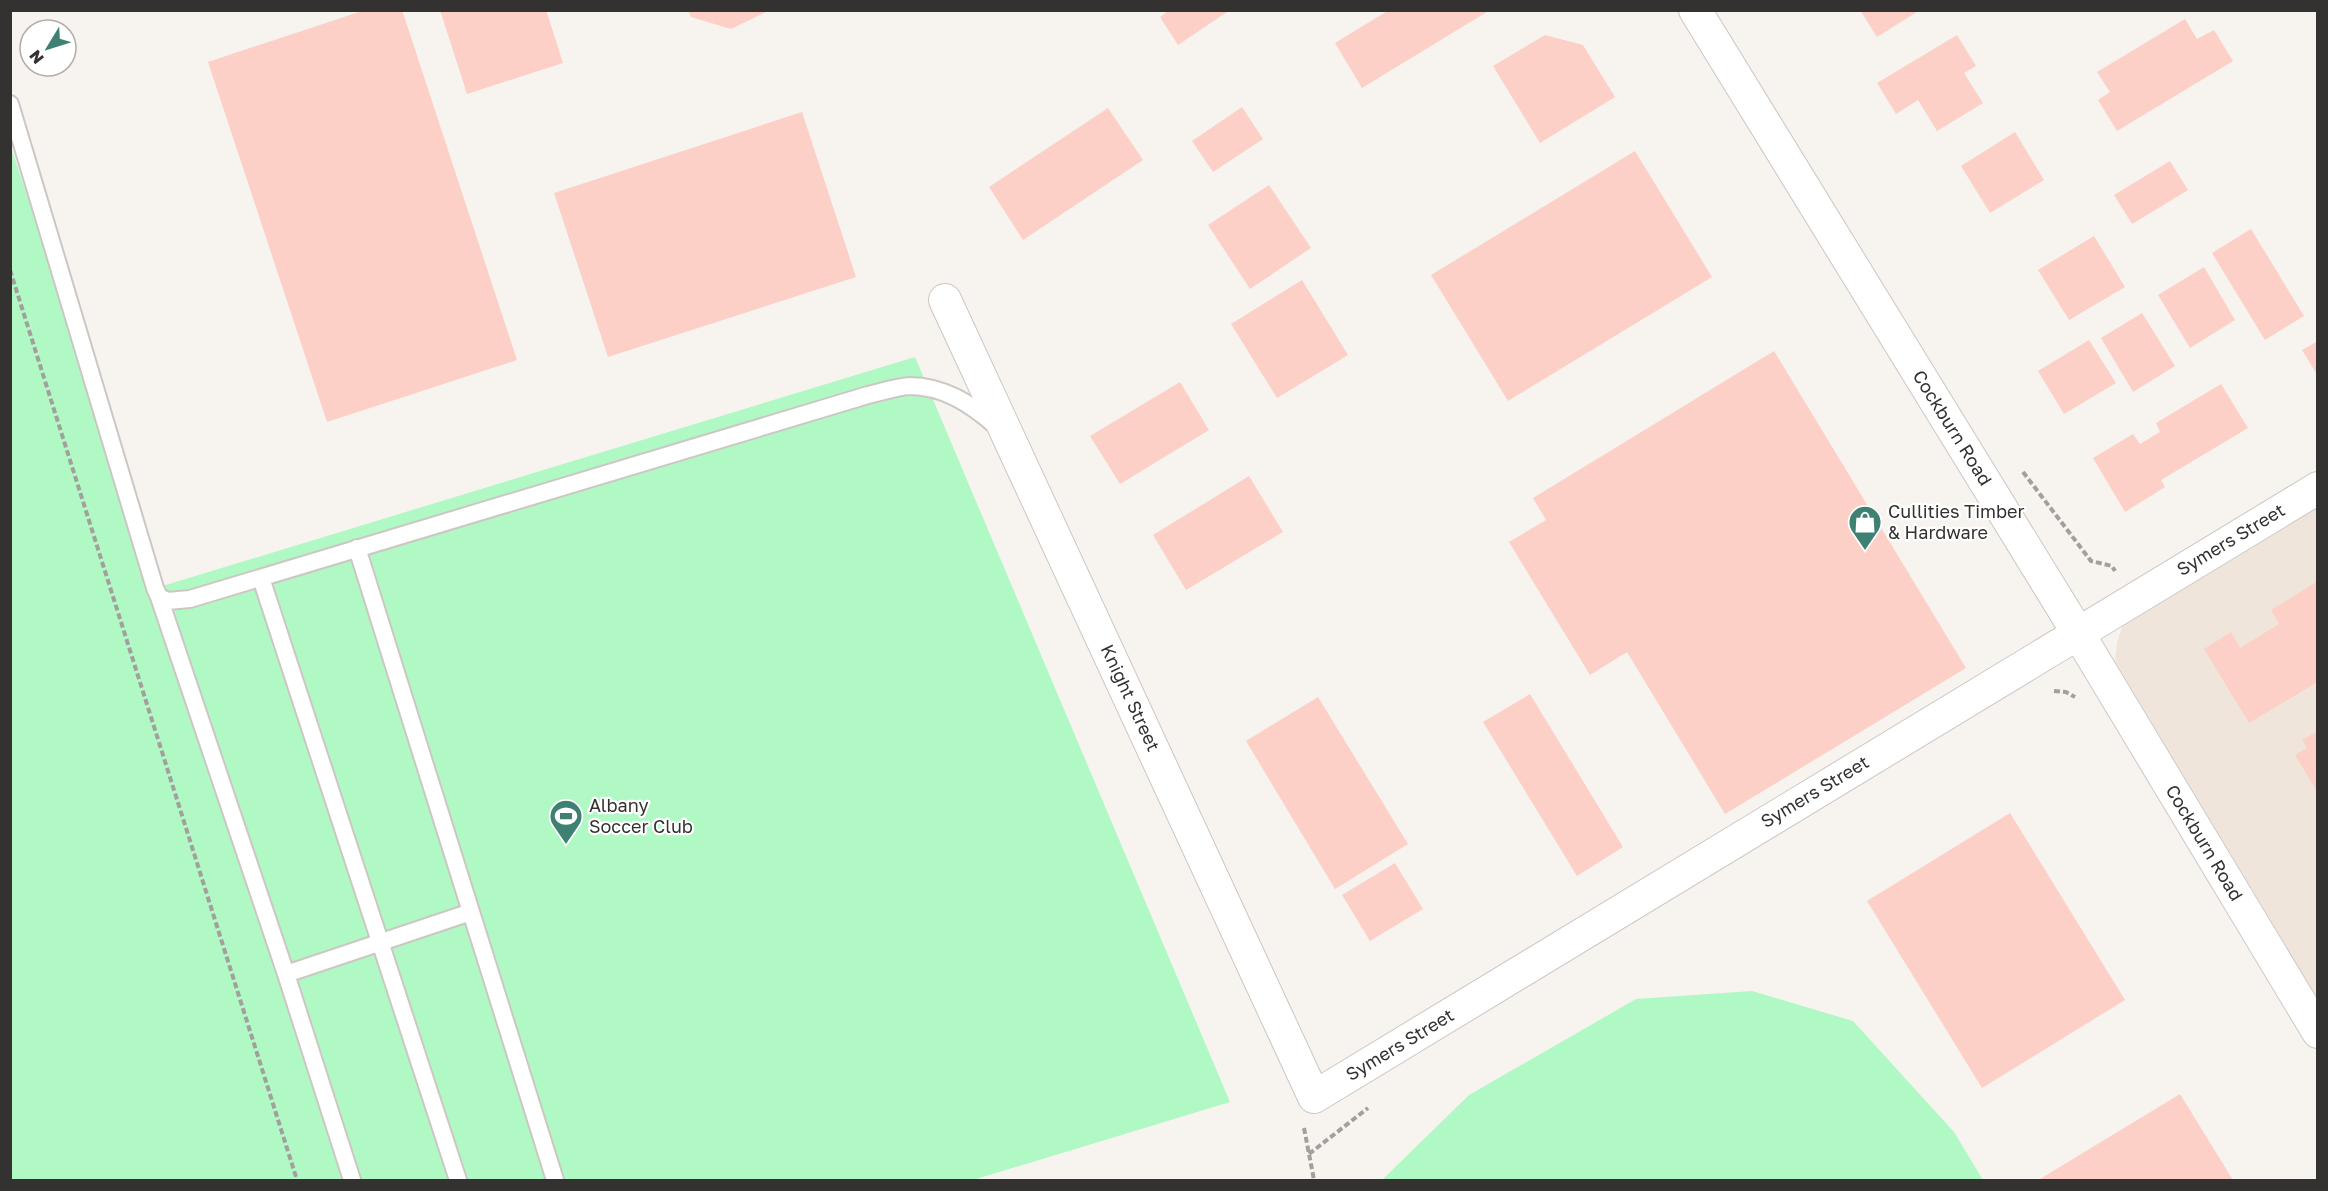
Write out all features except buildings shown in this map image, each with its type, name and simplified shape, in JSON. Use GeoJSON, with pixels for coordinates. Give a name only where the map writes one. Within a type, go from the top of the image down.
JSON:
{"type":"FeatureCollection","features":[{"type":"Feature","properties":{"kind":"street","name":"Cockburn Road"},"geometry":{"type":"LineString","coordinates":[[1695,10],[2078,633],[2318,1032]]}},
{"type":"Feature","properties":{"kind":"street","name":"Knight Street"},"geometry":{"type":"LineString","coordinates":[[945,300],[1314,1097]]}},
{"type":"Feature","properties":{"kind":"street","name":"Symers Street"},"geometry":{"type":"LineString","coordinates":[[1314,1097],[2318,488]]}},
{"type":"Feature","properties":{"kind":"lane"},"geometry":{"type":"LineString","coordinates":[[10,105],[159,597],[286,974],[352,1180]]}},
{"type":"Feature","properties":{"kind":"lane"},"geometry":{"type":"LineString","coordinates":[[159,597],[168,601],[190,599],[868,395],[909,386],[952,394],[975,408],[1009,437]]}},
{"type":"Feature","properties":{"kind":"lane"},"geometry":{"type":"LineString","coordinates":[[357,548],[555,1180]]}},
{"type":"Feature","properties":{"kind":"lane"},"geometry":{"type":"LineString","coordinates":[[261,578],[458,1180]]}},
{"type":"Feature","properties":{"kind":"lane"},"geometry":{"type":"LineString","coordinates":[[286,974],[471,912]]}},
{"type":"Feature","properties":{"kind":"path"},"geometry":{"type":"LineString","coordinates":[[10,270],[297,1180]]}},
{"type":"Feature","properties":{"kind":"path"},"geometry":{"type":"LineString","coordinates":[[1314,1097],[1303,1124],[1314,1180]]}},
{"type":"Feature","properties":{"kind":"shaded area"},"geometry":{"type":"Polygon","coordinates":[[[2317,502],[2317,998],[2115,661],[2117,642],[2124,621],[2317,502]]]}},
{"type":"Feature","properties":{"kind":"green space","name":"Albany Soccer Club"},"geometry":{"type":"Polygon","coordinates":[[[10,144],[156,588],[915,357],[1230,1102],[973,1180],[11,1180],[10,144]]]}},
{"type":"Feature","properties":{"kind":"green space"},"geometry":{"type":"Polygon","coordinates":[[[1752,991],[1853,1021],[1954,1132],[1983,1180],[1382,1180],[1469,1095],[1636,999],[1752,991]]]}},
{"type":"Feature","properties":{"kind":"place","name":"Cullities Timber & Hardware"},"geometry":{"type":"Point","coordinates":[1865,551]}},
{"type":"Feature","properties":{"kind":"place","name":"Albany Soccer Club"},"geometry":{"type":"Point","coordinates":[566,845]}}]}
